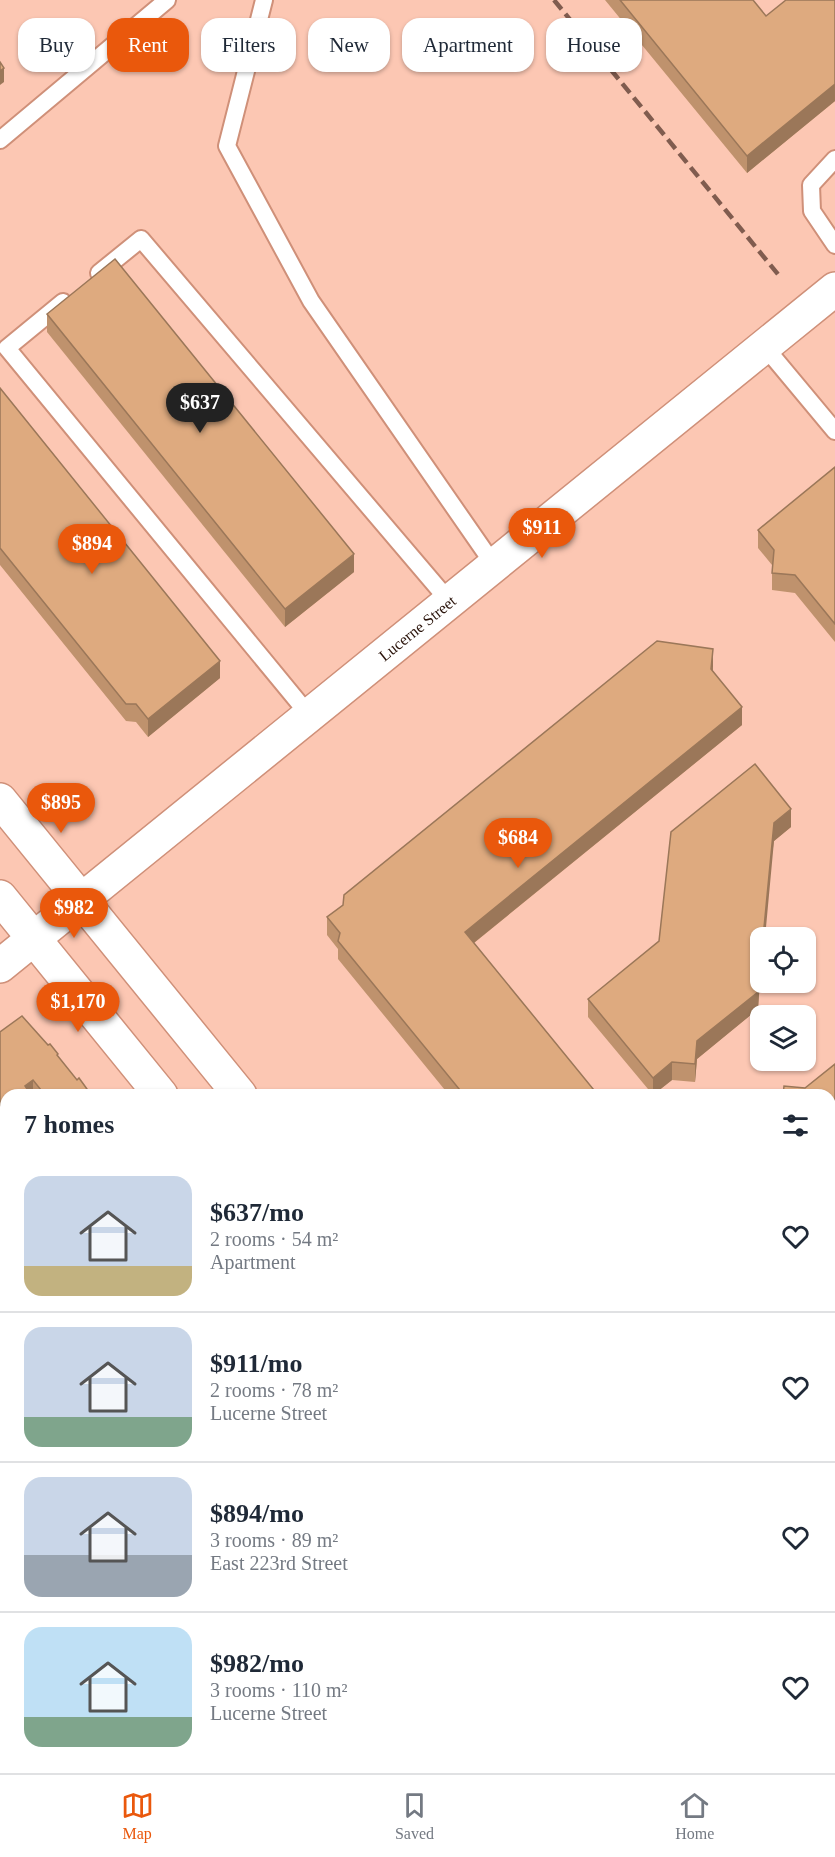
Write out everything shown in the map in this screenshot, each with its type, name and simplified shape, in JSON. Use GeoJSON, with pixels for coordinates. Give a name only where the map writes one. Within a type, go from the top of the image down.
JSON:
{"type":"FeatureCollection","features":[{"type":"Feature","properties":{"kind":"street","name":"Lucerne Street"},"geometry":{"type":"LineString","coordinates":[[0,966],[835,289]]}},
{"type":"Feature","properties":{"kind":"street"},"geometry":{"type":"LineString","coordinates":[[0,800],[235,1089]]}},
{"type":"Feature","properties":{"kind":"street"},"geometry":{"type":"LineString","coordinates":[[0,897],[157,1089]]}},
{"type":"Feature","properties":{"kind":"lane"},"geometry":{"type":"LineString","coordinates":[[0,140],[167,0]]}},
{"type":"Feature","properties":{"kind":"lane"},"geometry":{"type":"LineString","coordinates":[[264,0],[227,146],[311,301],[494,565]]}},
{"type":"Feature","properties":{"kind":"lane"},"geometry":{"type":"LineString","coordinates":[[835,159],[811,185],[812,211],[835,245]]}},
{"type":"Feature","properties":{"kind":"lane"},"geometry":{"type":"LineString","coordinates":[[309,715],[3,351],[141,239],[449,601]]}},
{"type":"Feature","properties":{"kind":"lane"},"geometry":{"type":"LineString","coordinates":[[764,346],[835,431]]}},
{"type":"Feature","properties":{"kind":"building"},"geometry":{"type":"Polygon","coordinates":[[[620,0],[753,0],[766,16],[786,0],[835,0],[835,84],[747,156],[642,27],[642,18],[635,18],[620,0]]]}},
{"type":"Feature","properties":{"kind":"building"},"geometry":{"type":"Polygon","coordinates":[[[115,259],[354,554],[285,609],[47,314],[115,259]]]}},
{"type":"Feature","properties":{"kind":"building"},"geometry":{"type":"Polygon","coordinates":[[[0,388],[220,661],[148,719],[136,704],[126,704],[0,548],[0,388]]]}},
{"type":"Feature","properties":{"kind":"building"},"geometry":{"type":"Polygon","coordinates":[[[835,467],[835,624],[795,575],[772,573],[774,550],[758,530],[835,467]]]}},
{"type":"Feature","properties":{"kind":"building"},"geometry":{"type":"Polygon","coordinates":[[[657,641],[713,649],[711,669],[742,707],[465,932],[593,1089],[459,1089],[338,941],[340,933],[327,917],[343,905],[344,895],[657,641]]]}},
{"type":"Feature","properties":{"kind":"building"},"geometry":{"type":"Polygon","coordinates":[[[755,764],[791,809],[774,823],[764,927],[750,927],[750,993],[757,993],[697,1041],[695,1064],[672,1062],[653,1078],[588,999],[659,941],[671,832],[755,764]]]}},
{"type":"Feature","properties":{"kind":"building"},"geometry":{"type":"Polygon","coordinates":[[[22,1016],[48,1045],[50,1044],[77,1080],[79,1078],[87,1089],[40,1089],[33,1080],[25,1086],[27,1089],[0,1089],[0,1032],[22,1016]]]}},
{"type":"Feature","properties":{"kind":"building"},"geometry":{"type":"Polygon","coordinates":[[[835,1064],[835,1089],[784,1089],[784,1086],[805,1088],[835,1064]]]}},
{"type":"Feature","properties":{"kind":"railway"},"geometry":{"type":"LineString","coordinates":[[554,0],[781,278]]}}]}
